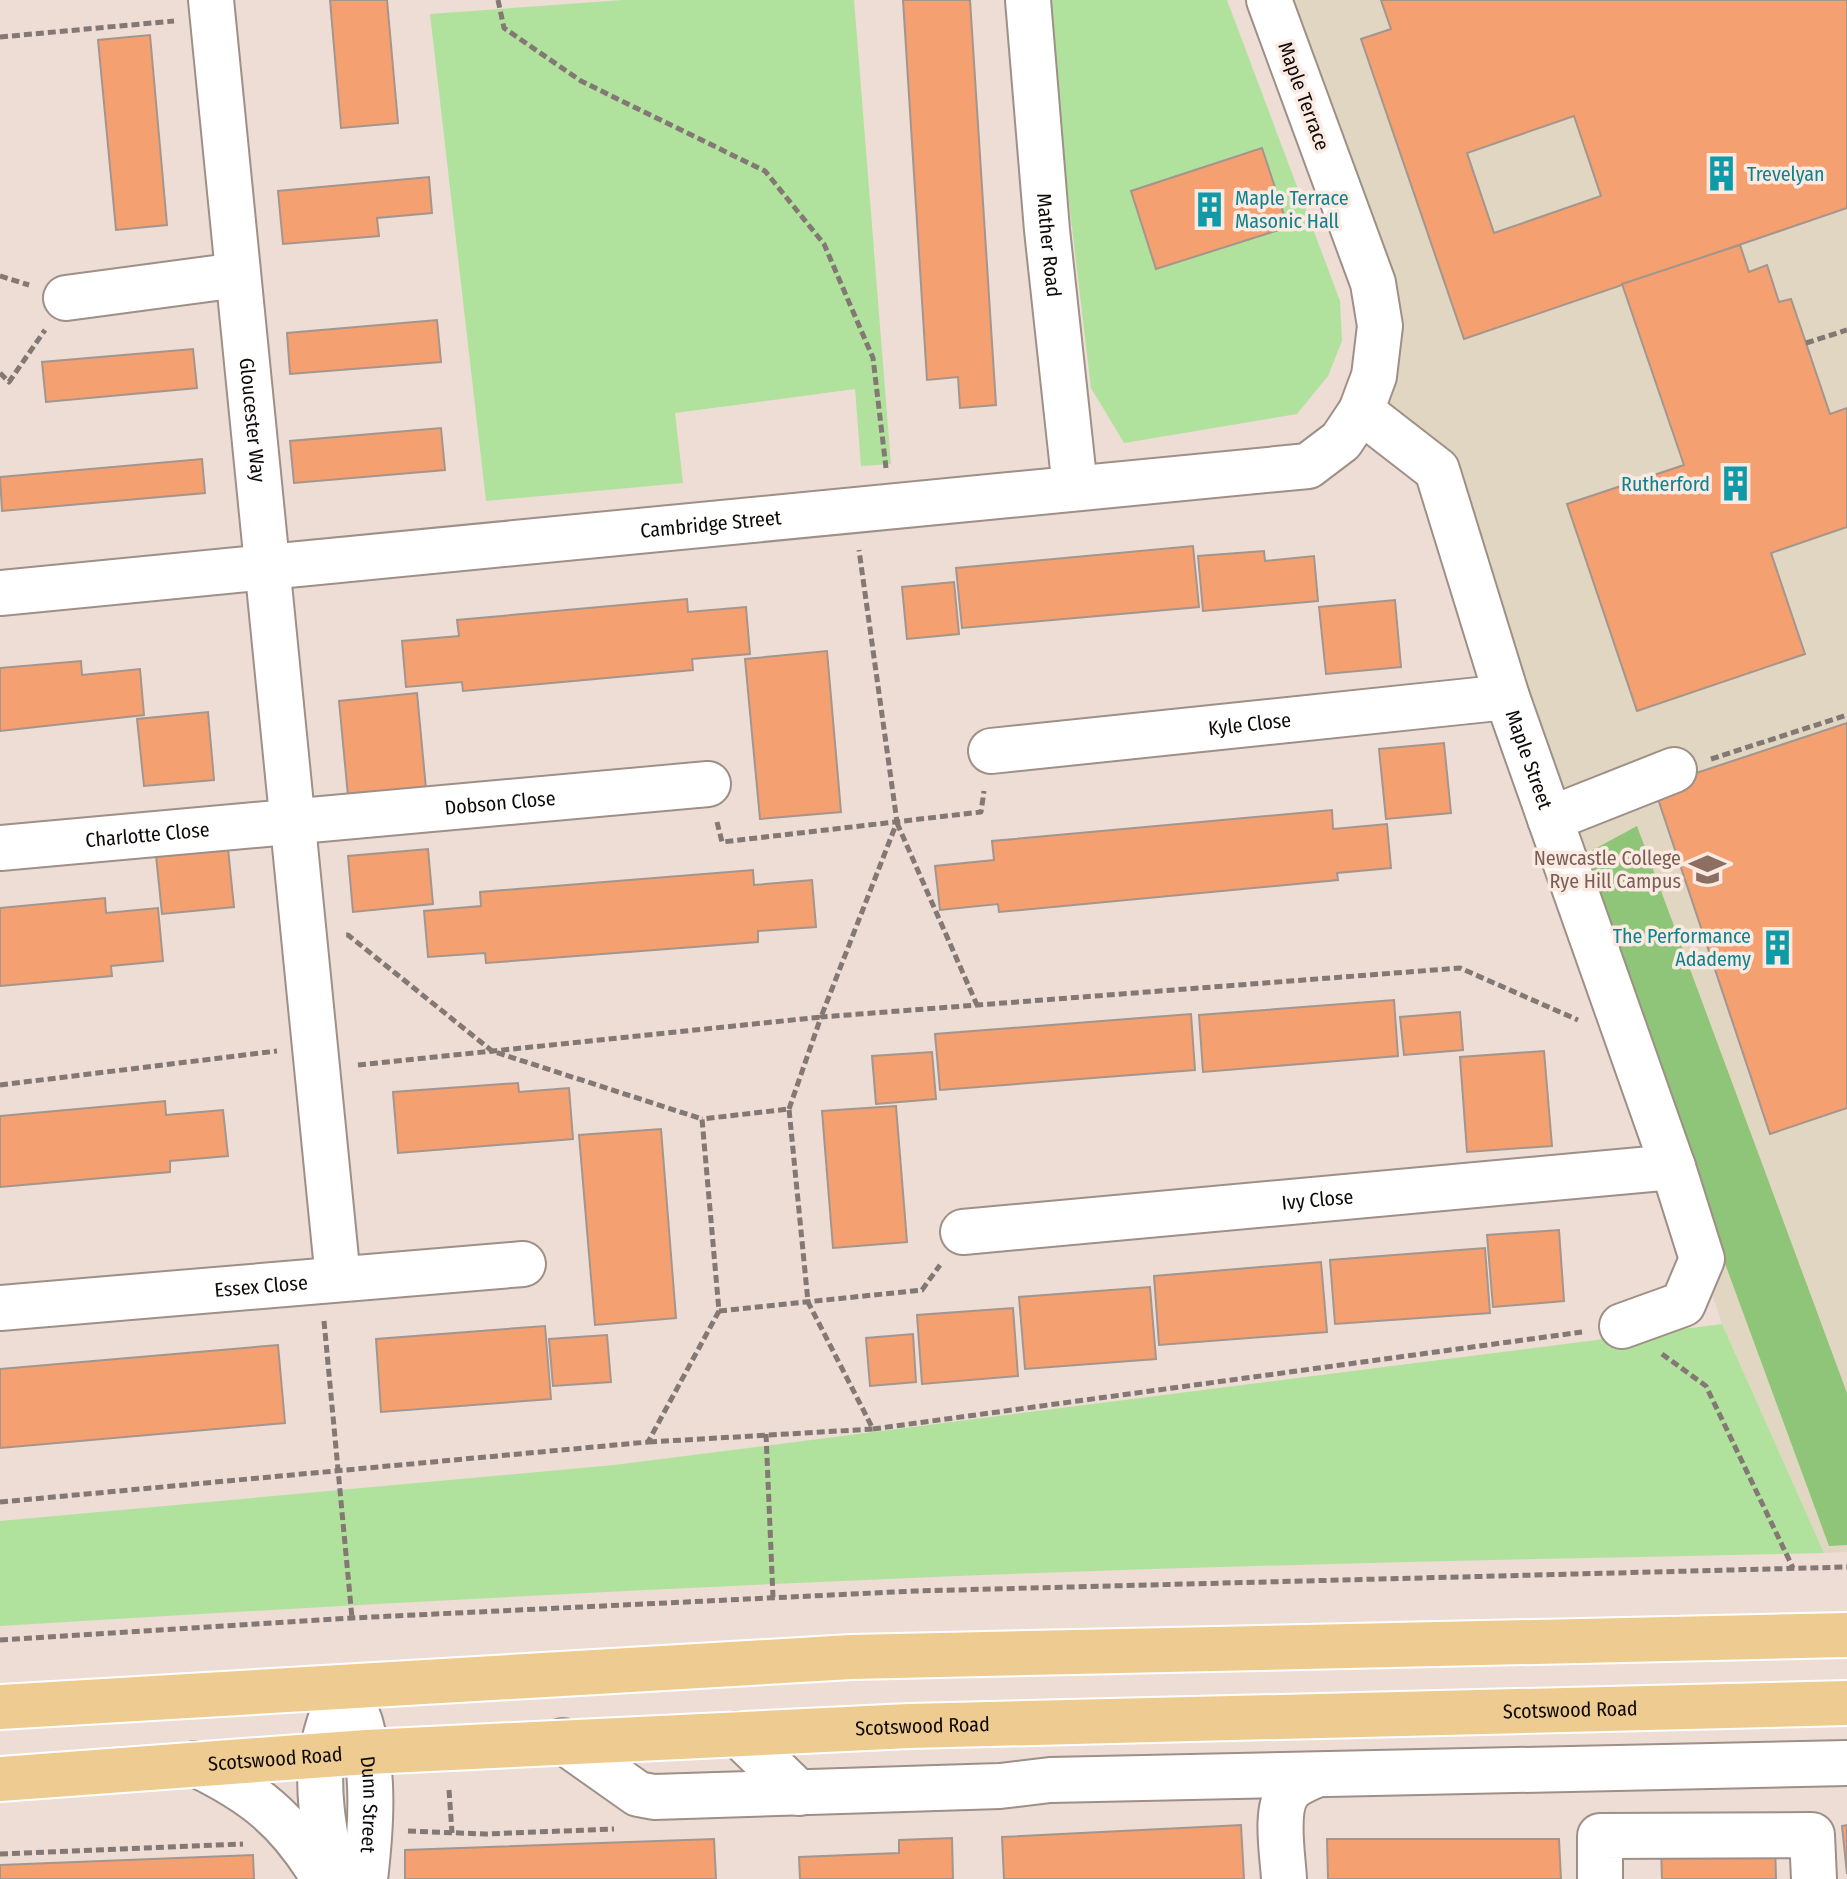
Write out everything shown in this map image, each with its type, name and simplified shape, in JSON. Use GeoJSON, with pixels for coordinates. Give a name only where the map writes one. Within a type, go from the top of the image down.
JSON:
{"type":"FeatureCollection","features":[{"type":"Feature","properties":{"kind":"main road"},"geometry":{"type":"LineString","coordinates":[[0,1707],[851,1657],[1847,1635]]}},
{"type":"Feature","properties":{"kind":"main road","name":"Scotswood Road"},"geometry":{"type":"LineString","coordinates":[[0,1779],[563,1741],[1053,1722],[1847,1703]]}},
{"type":"Feature","properties":{"kind":"street","name":"Mather Road"},"geometry":{"type":"LineString","coordinates":[[1028,0],[1047,230],[1075,488]]}},
{"type":"Feature","properties":{"kind":"street","name":"Maple Terrace"},"geometry":{"type":"LineString","coordinates":[[1269,0],[1373,283],[1380,326],[1368,393]]}},
{"type":"Feature","properties":{"kind":"street","name":"Gloucester Way"},"geometry":{"type":"LineString","coordinates":[[212,8],[316,1058],[329,1280]]}},
{"type":"Feature","properties":{"kind":"street"},"geometry":{"type":"LineString","coordinates":[[66,298],[238,275]]}},
{"type":"Feature","properties":{"kind":"street","name":"Cambridge Street"},"geometry":{"type":"LineString","coordinates":[[0,593],[1308,466],[1341,441],[1368,393]]}},
{"type":"Feature","properties":{"kind":"street","name":"Maple Street"},"geometry":{"type":"LineString","coordinates":[[1368,393],[1437,470],[1507,697],[1673,1167],[1702,1259],[1683,1304],[1622,1326]]}},
{"type":"Feature","properties":{"kind":"street","name":"Kyle Close"},"geometry":{"type":"LineString","coordinates":[[991,751],[1507,697]]}},
{"type":"Feature","properties":{"kind":"street"},"geometry":{"type":"LineString","coordinates":[[1550,819],[1674,770]]}},
{"type":"Feature","properties":{"kind":"street","name":"Dobson Close"},"geometry":{"type":"LineString","coordinates":[[293,822],[708,784]]}},
{"type":"Feature","properties":{"kind":"street","name":"Charlotte Close"},"geometry":{"type":"LineString","coordinates":[[0,848],[293,822]]}},
{"type":"Feature","properties":{"kind":"street","name":"Ivy Close"},"geometry":{"type":"LineString","coordinates":[[963,1232],[1673,1167]]}},
{"type":"Feature","properties":{"kind":"street","name":"Essex Close"},"geometry":{"type":"LineString","coordinates":[[0,1308],[523,1264]]}},
{"type":"Feature","properties":{"kind":"street","name":"Dunn Street"},"geometry":{"type":"LineString","coordinates":[[342,1688],[359,1719],[367,1752],[370,1831],[365,1879]]}},
{"type":"Feature","properties":{"kind":"street","name":"Dunn Street"},"geometry":{"type":"LineString","coordinates":[[333,1879],[324,1831],[321,1756],[329,1720],[342,1688]]}},
{"type":"Feature","properties":{"kind":"street"},"geometry":{"type":"LineString","coordinates":[[1000,1786],[1053,1722]]}},
{"type":"Feature","properties":{"kind":"street"},"geometry":{"type":"LineString","coordinates":[[738,1734],[799,1793]]}},
{"type":"Feature","properties":{"kind":"street"},"geometry":{"type":"LineString","coordinates":[[563,1741],[638,1794],[646,1796],[1000,1786],[1050,1780],[1847,1763]]}},
{"type":"Feature","properties":{"kind":"street"},"geometry":{"type":"LineString","coordinates":[[195,1764],[233,1782],[257,1798],[296,1839],[324,1879]]}},
{"type":"Feature","properties":{"kind":"street"},"geometry":{"type":"LineString","coordinates":[[1284,1879],[1283,1801],[1297,1784],[1316,1775]]}},
{"type":"Feature","properties":{"kind":"street"},"geometry":{"type":"LineString","coordinates":[[1648,1865],[1600,1871],[1600,1836],[1812,1835],[1814,1879]]}},
{"type":"Feature","properties":{"kind":"path"},"geometry":{"type":"LineString","coordinates":[[498,0],[504,28],[581,81],[765,171],[824,244],[873,358],[872,508],[897,822],[977,1005]]}},
{"type":"Feature","properties":{"kind":"path"},"geometry":{"type":"LineString","coordinates":[[0,37],[212,8]]}},
{"type":"Feature","properties":{"kind":"path"},"geometry":{"type":"LineString","coordinates":[[0,269],[1,275]]}},
{"type":"Feature","properties":{"kind":"path"},"geometry":{"type":"LineString","coordinates":[[0,388],[9,382],[66,298]]}},
{"type":"Feature","properties":{"kind":"path"},"geometry":{"type":"LineString","coordinates":[[1806,343],[1847,330]]}},
{"type":"Feature","properties":{"kind":"path"},"geometry":{"type":"LineString","coordinates":[[0,373],[9,382]]}},
{"type":"Feature","properties":{"kind":"path"},"geometry":{"type":"LineString","coordinates":[[1674,770],[1847,715]]}},
{"type":"Feature","properties":{"kind":"path"},"geometry":{"type":"LineString","coordinates":[[708,784],[722,842],[897,822],[981,812],[991,751]]}},
{"type":"Feature","properties":{"kind":"path"},"geometry":{"type":"LineString","coordinates":[[873,1429],[808,1302],[789,1109],[821,1017],[897,822]]}},
{"type":"Feature","properties":{"kind":"path"},"geometry":{"type":"LineString","coordinates":[[0,1085],[1460,968],[1629,1042]]}},
{"type":"Feature","properties":{"kind":"path"},"geometry":{"type":"LineString","coordinates":[[702,1119],[789,1109]]}},
{"type":"Feature","properties":{"kind":"path"},"geometry":{"type":"LineString","coordinates":[[719,1311],[922,1290],[963,1232]]}},
{"type":"Feature","properties":{"kind":"path"},"geometry":{"type":"LineString","coordinates":[[329,1280],[352,1618]]}},
{"type":"Feature","properties":{"kind":"path"},"geometry":{"type":"LineString","coordinates":[[648,1442],[873,1429],[1622,1326],[1706,1386],[1793,1568]]}},
{"type":"Feature","properties":{"kind":"path"},"geometry":{"type":"LineString","coordinates":[[766,1434],[773,1597]]}},
{"type":"Feature","properties":{"kind":"path"},"geometry":{"type":"LineString","coordinates":[[0,1640],[352,1618],[773,1597],[1847,1567]]}},
{"type":"Feature","properties":{"kind":"path"},"geometry":{"type":"LineString","coordinates":[[449,1785],[452,1833]]}},
{"type":"Feature","properties":{"kind":"path"},"geometry":{"type":"LineString","coordinates":[[0,1854],[244,1844]]}},
{"type":"Feature","properties":{"kind":"shaded area","name":"Newcastle College Rye Hill Campus"},"geometry":{"type":"Polygon","coordinates":[[[1269,0],[1847,0],[1847,1552],[1824,1553],[1722,1324],[1437,470],[1361,411],[1380,326],[1269,0]]]}},
{"type":"Feature","properties":{"kind":"green space"},"geometry":{"type":"Polygon","coordinates":[[[623,0],[854,0],[891,464],[861,466],[855,389],[675,413],[683,483],[486,501],[430,14],[623,0]]]}},
{"type":"Feature","properties":{"kind":"green space"},"geometry":{"type":"Polygon","coordinates":[[[1045,0],[1227,0],[1340,301],[1342,341],[1328,376],[1297,414],[1124,443],[1091,388],[1045,0]]]}},
{"type":"Feature","properties":{"kind":"green space"},"geometry":{"type":"Polygon","coordinates":[[[1637,826],[1847,1393],[1847,1545],[1829,1546],[1576,859],[1637,826]]]}},
{"type":"Feature","properties":{"kind":"green space"},"geometry":{"type":"Polygon","coordinates":[[[1722,1324],[1824,1553],[934,1577],[467,1599],[0,1626],[0,1521],[614,1465],[1722,1324]]]}},
{"type":"Feature","properties":{"kind":"building"},"geometry":{"type":"Polygon","coordinates":[[[330,0],[387,0],[398,123],[341,128],[330,0]]]}},
{"type":"Feature","properties":{"kind":"building"},"geometry":{"type":"Polygon","coordinates":[[[903,0],[970,0],[996,405],[960,408],[958,377],[927,380],[903,0]]]}},
{"type":"Feature","properties":{"kind":"building","name":"Trevelyan"},"geometry":{"type":"Polygon","coordinates":[[[1381,0],[1847,0],[1847,208],[1464,339],[1361,39],[1391,29],[1381,0]],[[1574,116],[1467,153],[1494,233],[1601,196],[1574,116]]]}},
{"type":"Feature","properties":{"kind":"building"},"geometry":{"type":"Polygon","coordinates":[[[150,35],[167,225],[116,230],[98,40],[150,35]]]}},
{"type":"Feature","properties":{"kind":"building","name":"Maple Terrace Masonic Hall"},"geometry":{"type":"Polygon","coordinates":[[[1262,148],[1288,227],[1156,269],[1131,191],[1262,148]]]}},
{"type":"Feature","properties":{"kind":"building"},"geometry":{"type":"Polygon","coordinates":[[[429,177],[432,213],[377,218],[379,236],[283,244],[278,191],[429,177]]]}},
{"type":"Feature","properties":{"kind":"building","name":"Rutherford"},"geometry":{"type":"Polygon","coordinates":[[[1740,245],[1749,272],[1767,265],[1779,302],[1791,299],[1830,414],[1847,408],[1847,527],[1771,553],[1805,654],[1637,711],[1567,504],[1684,465],[1622,284],[1740,245]]]}},
{"type":"Feature","properties":{"kind":"building"},"geometry":{"type":"Polygon","coordinates":[[[437,320],[441,362],[290,374],[287,333],[437,320]]]}},
{"type":"Feature","properties":{"kind":"building"},"geometry":{"type":"Polygon","coordinates":[[[193,349],[197,388],[46,402],[42,362],[193,349]]]}},
{"type":"Feature","properties":{"kind":"building"},"geometry":{"type":"Polygon","coordinates":[[[441,428],[445,470],[294,483],[290,441],[441,428]]]}},
{"type":"Feature","properties":{"kind":"building"},"geometry":{"type":"Polygon","coordinates":[[[202,459],[205,493],[2,511],[0,477],[202,459]]]}},
{"type":"Feature","properties":{"kind":"building"},"geometry":{"type":"Polygon","coordinates":[[[1193,546],[1199,607],[962,628],[956,568],[1193,546]]]}},
{"type":"Feature","properties":{"kind":"building"},"geometry":{"type":"Polygon","coordinates":[[[1264,551],[1265,561],[1314,556],[1318,601],[1203,611],[1198,556],[1264,551]]]}},
{"type":"Feature","properties":{"kind":"building"},"geometry":{"type":"Polygon","coordinates":[[[954,582],[959,634],[907,639],[902,587],[954,582]]]}},
{"type":"Feature","properties":{"kind":"building"},"geometry":{"type":"Polygon","coordinates":[[[687,599],[688,612],[746,607],[750,654],[692,659],[693,670],[463,691],[462,682],[406,687],[402,641],[459,636],[457,620],[687,599]]]}},
{"type":"Feature","properties":{"kind":"building"},"geometry":{"type":"Polygon","coordinates":[[[1395,600],[1401,667],[1326,674],[1319,607],[1395,600]]]}},
{"type":"Feature","properties":{"kind":"building"},"geometry":{"type":"Polygon","coordinates":[[[827,651],[841,812],[760,819],[745,659],[827,651]]]}},
{"type":"Feature","properties":{"kind":"building"},"geometry":{"type":"Polygon","coordinates":[[[81,661],[82,675],[140,669],[144,715],[0,731],[0,668],[81,661]]]}},
{"type":"Feature","properties":{"kind":"building"},"geometry":{"type":"Polygon","coordinates":[[[417,693],[426,789],[348,796],[339,701],[417,693]]]}},
{"type":"Feature","properties":{"kind":"building"},"geometry":{"type":"Polygon","coordinates":[[[208,712],[214,780],[144,786],[137,719],[208,712]]]}},
{"type":"Feature","properties":{"kind":"building","name":"The Performance Adademy"},"geometry":{"type":"Polygon","coordinates":[[[1847,723],[1847,1108],[1770,1134],[1654,787],[1847,723]]]}},
{"type":"Feature","properties":{"kind":"building"},"geometry":{"type":"Polygon","coordinates":[[[1444,743],[1451,813],[1386,819],[1379,749],[1444,743]]]}},
{"type":"Feature","properties":{"kind":"building"},"geometry":{"type":"Polygon","coordinates":[[[1332,810],[1333,829],[1387,824],[1391,868],[1337,873],[1338,880],[999,912],[998,904],[940,910],[935,866],[994,860],[992,841],[1332,810]]]}},
{"type":"Feature","properties":{"kind":"building"},"geometry":{"type":"Polygon","coordinates":[[[227,839],[234,907],[162,914],[155,846],[227,839]]]}},
{"type":"Feature","properties":{"kind":"building"},"geometry":{"type":"Polygon","coordinates":[[[428,849],[433,904],[353,912],[348,856],[428,849]]]}},
{"type":"Feature","properties":{"kind":"building"},"geometry":{"type":"Polygon","coordinates":[[[753,870],[754,885],[812,880],[816,927],[758,931],[758,942],[486,963],[485,953],[428,957],[424,911],[481,906],[480,892],[753,870]]]}},
{"type":"Feature","properties":{"kind":"building"},"geometry":{"type":"Polygon","coordinates":[[[105,898],[106,913],[158,908],[163,961],[111,966],[112,976],[0,986],[0,908],[105,898]]]}},
{"type":"Feature","properties":{"kind":"building"},"geometry":{"type":"Polygon","coordinates":[[[1394,1000],[1398,1056],[1203,1072],[1199,1015],[1394,1000]]]}},
{"type":"Feature","properties":{"kind":"building"},"geometry":{"type":"Polygon","coordinates":[[[1460,1012],[1463,1050],[1404,1055],[1400,1017],[1460,1012]]]}},
{"type":"Feature","properties":{"kind":"building"},"geometry":{"type":"Polygon","coordinates":[[[1191,1014],[1195,1070],[940,1090],[935,1034],[1191,1014]]]}},
{"type":"Feature","properties":{"kind":"building"},"geometry":{"type":"Polygon","coordinates":[[[1544,1051],[1552,1146],[1467,1152],[1460,1057],[1544,1051]]]}},
{"type":"Feature","properties":{"kind":"building"},"geometry":{"type":"Polygon","coordinates":[[[932,1052],[936,1099],[876,1104],[872,1056],[932,1052]]]}},
{"type":"Feature","properties":{"kind":"building"},"geometry":{"type":"Polygon","coordinates":[[[518,1083],[519,1092],[569,1088],[573,1139],[398,1153],[393,1092],[518,1083]]]}},
{"type":"Feature","properties":{"kind":"building"},"geometry":{"type":"Polygon","coordinates":[[[165,1101],[166,1115],[223,1110],[228,1156],[170,1161],[170,1172],[0,1187],[0,1116],[165,1101]]]}},
{"type":"Feature","properties":{"kind":"building"},"geometry":{"type":"Polygon","coordinates":[[[896,1106],[907,1242],[833,1248],[822,1111],[896,1106]]]}},
{"type":"Feature","properties":{"kind":"building"},"geometry":{"type":"Polygon","coordinates":[[[661,1129],[676,1318],[595,1325],[579,1135],[661,1129]]]}},
{"type":"Feature","properties":{"kind":"building"},"geometry":{"type":"Polygon","coordinates":[[[1559,1230],[1564,1301],[1493,1307],[1487,1235],[1559,1230]]]}},
{"type":"Feature","properties":{"kind":"building"},"geometry":{"type":"Polygon","coordinates":[[[1485,1248],[1490,1313],[1335,1324],[1330,1260],[1485,1248]]]}},
{"type":"Feature","properties":{"kind":"building"},"geometry":{"type":"Polygon","coordinates":[[[1321,1262],[1327,1332],[1159,1345],[1154,1276],[1321,1262]]]}},
{"type":"Feature","properties":{"kind":"building"},"geometry":{"type":"Polygon","coordinates":[[[1150,1287],[1156,1359],[1025,1369],[1019,1297],[1150,1287]]]}},
{"type":"Feature","properties":{"kind":"building"},"geometry":{"type":"Polygon","coordinates":[[[1013,1308],[1018,1376],[922,1384],[917,1315],[1013,1308]]]}},
{"type":"Feature","properties":{"kind":"building"},"geometry":{"type":"Polygon","coordinates":[[[545,1326],[551,1399],[381,1412],[376,1339],[545,1326]]]}},
{"type":"Feature","properties":{"kind":"building"},"geometry":{"type":"Polygon","coordinates":[[[913,1334],[916,1382],[870,1386],[866,1338],[913,1334]]]}},
{"type":"Feature","properties":{"kind":"building"},"geometry":{"type":"Polygon","coordinates":[[[607,1335],[611,1382],[553,1386],[549,1339],[607,1335]]]}},
{"type":"Feature","properties":{"kind":"building"},"geometry":{"type":"Polygon","coordinates":[[[278,1345],[285,1423],[0,1448],[0,1369],[278,1345]]]}},
{"type":"Feature","properties":{"kind":"building"},"geometry":{"type":"Polygon","coordinates":[[[1241,1825],[1244,1879],[1004,1879],[1002,1837],[1241,1825]]]}},
{"type":"Feature","properties":{"kind":"building"},"geometry":{"type":"Polygon","coordinates":[[[1847,1825],[1847,1874],[1842,1826],[1847,1825]]]}},
{"type":"Feature","properties":{"kind":"building"},"geometry":{"type":"Polygon","coordinates":[[[952,1838],[953,1879],[800,1879],[799,1857],[899,1853],[899,1840],[952,1838]]]}},
{"type":"Feature","properties":{"kind":"building"},"geometry":{"type":"Polygon","coordinates":[[[714,1839],[716,1879],[405,1879],[405,1850],[714,1839]]]}},
{"type":"Feature","properties":{"kind":"building"},"geometry":{"type":"Polygon","coordinates":[[[1327,1839],[1559,1839],[1561,1879],[1328,1879],[1327,1839]]]}},
{"type":"Feature","properties":{"kind":"building"},"geometry":{"type":"Polygon","coordinates":[[[1775,1845],[1776,1879],[1662,1879],[1661,1847],[1775,1845]]]}},
{"type":"Feature","properties":{"kind":"building"},"geometry":{"type":"Polygon","coordinates":[[[253,1855],[254,1879],[0,1879],[0,1865],[253,1855]]]}},
{"type":"Feature","properties":{"kind":"place","name":"Trevelyan"},"geometry":{"type":"Point","coordinates":[1721,174]}},
{"type":"Feature","properties":{"kind":"place","name":"Maple Terrace Masonic Hall"},"geometry":{"type":"Point","coordinates":[1209,209]}},
{"type":"Feature","properties":{"kind":"place","name":"Rutherford"},"geometry":{"type":"Point","coordinates":[1736,484]}},
{"type":"Feature","properties":{"kind":"place","name":"Newcastle College Rye Hill Campus"},"geometry":{"type":"Point","coordinates":[1707,869]}},
{"type":"Feature","properties":{"kind":"place","name":"The Performance Adademy"},"geometry":{"type":"Point","coordinates":[1777,948]}}]}
